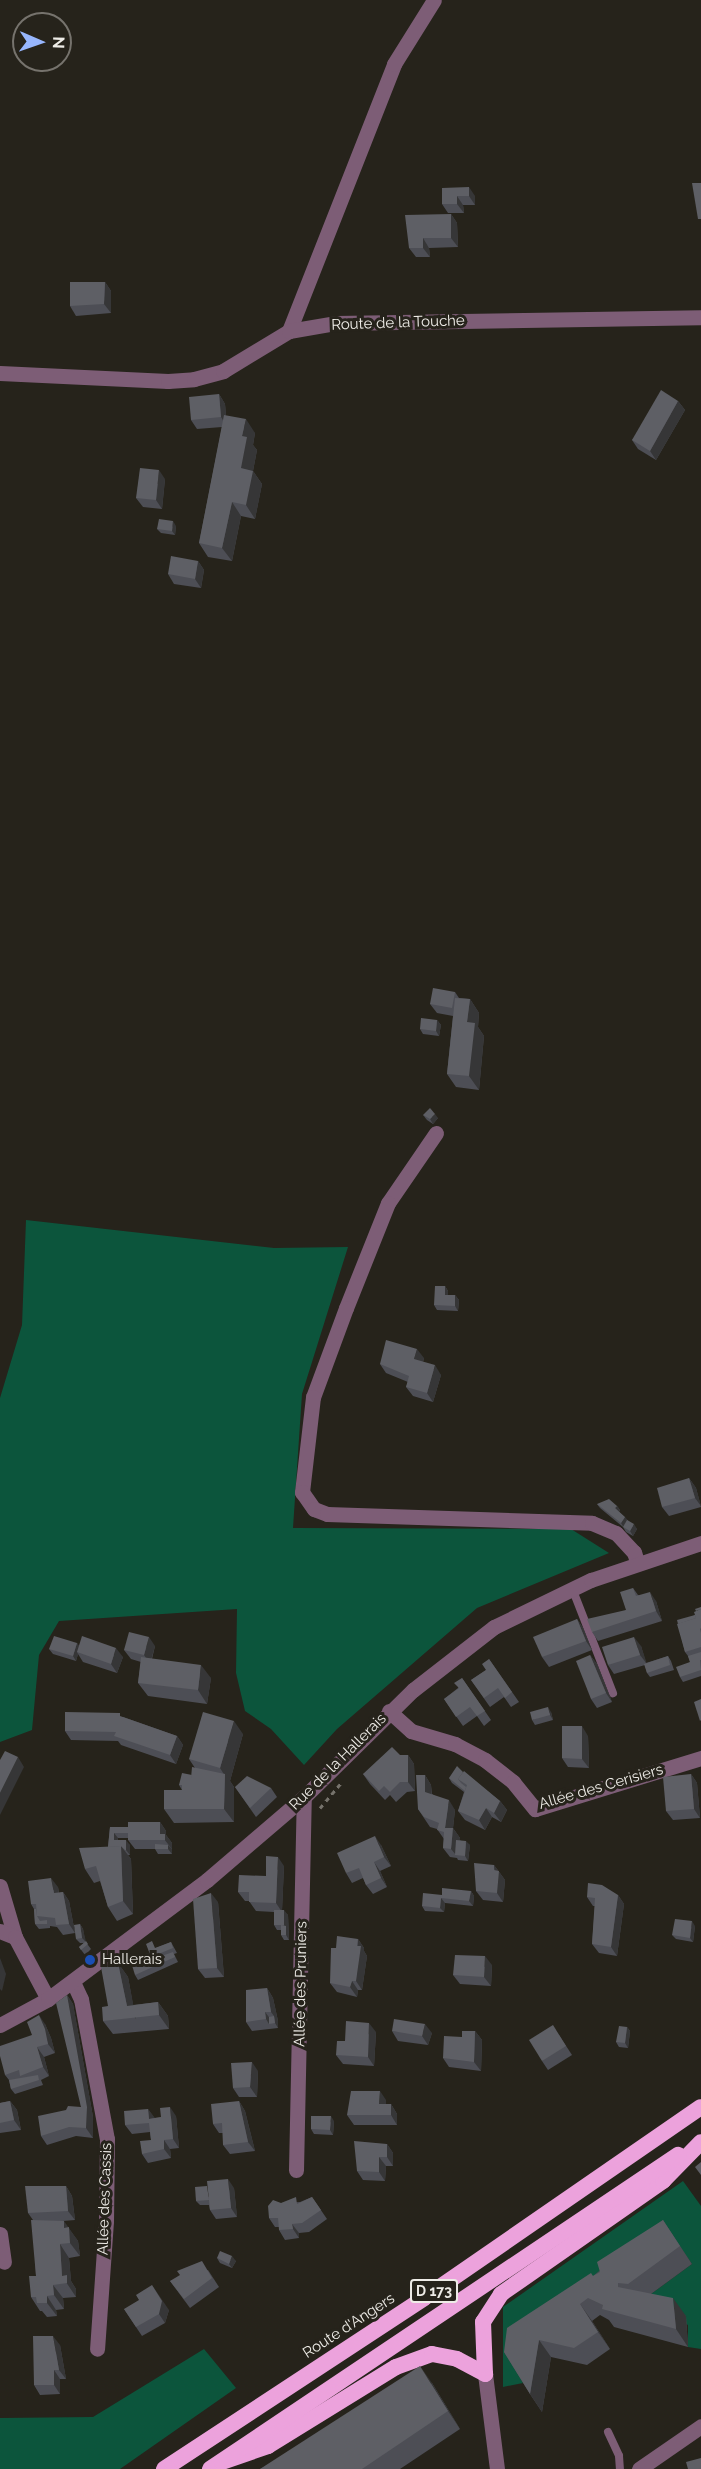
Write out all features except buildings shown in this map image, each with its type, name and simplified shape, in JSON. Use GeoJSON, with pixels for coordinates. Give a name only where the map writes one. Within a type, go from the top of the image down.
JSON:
{"type":"FeatureCollection","features":[{"type":"Feature","properties":{"kind":"highway","name":"Route d'Angers"},"geometry":{"type":"LineString","coordinates":[[164,2469],[424,2298],[701,2107]]}},
{"type":"Feature","properties":{"kind":"highway"},"geometry":{"type":"LineString","coordinates":[[485,2374],[483,2322],[501,2294],[663,2181],[701,2141]]}},
{"type":"Feature","properties":{"kind":"highway","name":"D 173"},"geometry":{"type":"LineString","coordinates":[[216,2466],[701,2141]]}},
{"type":"Feature","properties":{"kind":"highway"},"geometry":{"type":"LineString","coordinates":[[216,2466],[268,2445],[396,2367],[432,2354],[457,2359],[485,2374]]}},
{"type":"Feature","properties":{"kind":"street"},"geometry":{"type":"LineString","coordinates":[[289,331],[394,64],[434,0]]}},
{"type":"Feature","properties":{"kind":"street","name":"Route de la Touche"},"geometry":{"type":"LineString","coordinates":[[0,373],[168,381],[194,379],[223,371],[289,331],[336,323],[701,317]]}},
{"type":"Feature","properties":{"kind":"street"},"geometry":{"type":"LineString","coordinates":[[436,1133],[388,1203],[329,1353],[313,1397],[302,1492],[314,1509],[327,1514],[592,1523],[616,1533],[637,1562]]}},
{"type":"Feature","properties":{"kind":"street","name":"Rue de la Hallerais"},"geometry":{"type":"LineString","coordinates":[[0,2025],[48,1999],[73,1982],[207,1880],[304,1797],[389,1711],[443,1664],[494,1627],[572,1588],[637,1562],[701,1543]]}},
{"type":"Feature","properties":{"kind":"street","name":"Allée des Cerisiers"},"geometry":{"type":"LineString","coordinates":[[389,1711],[411,1731],[455,1744],[485,1760],[513,1782],[535,1809],[701,1758]]}},
{"type":"Feature","properties":{"kind":"street","name":"Allée des Pruniers"},"geometry":{"type":"LineString","coordinates":[[296,2170],[304,1797]]}},
{"type":"Feature","properties":{"kind":"street"},"geometry":{"type":"LineString","coordinates":[[0,1886],[15,1936],[48,1999]]}},
{"type":"Feature","properties":{"kind":"street"},"geometry":{"type":"LineString","coordinates":[[0,1931],[15,1936]]}},
{"type":"Feature","properties":{"kind":"street","name":"Allée des Cassis"},"geometry":{"type":"LineString","coordinates":[[73,1982],[81,1999],[107,2139],[106,2221],[97,2349]]}},
{"type":"Feature","properties":{"kind":"street"},"geometry":{"type":"LineString","coordinates":[[0,2234],[4,2262]]}},
{"type":"Feature","properties":{"kind":"street"},"geometry":{"type":"LineString","coordinates":[[485,2374],[497,2469]]}},
{"type":"Feature","properties":{"kind":"street"},"geometry":{"type":"LineString","coordinates":[[639,2469],[701,2426]]}},
{"type":"Feature","properties":{"kind":"lane"},"geometry":{"type":"LineString","coordinates":[[572,1588],[613,1693]]}},
{"type":"Feature","properties":{"kind":"lane"},"geometry":{"type":"LineString","coordinates":[[608,2432],[620,2456],[620,2469]]}},
{"type":"Feature","properties":{"kind":"path"},"geometry":{"type":"LineString","coordinates":[[316,1811],[345,1783]]}},
{"type":"Feature","properties":{"kind":"green space"},"geometry":{"type":"Polygon","coordinates":[[[26,1220],[274,1248],[348,1247],[302,1394],[293,1528],[571,1529],[609,1553],[477,1608],[337,1729],[304,1765],[271,1729],[245,1711],[236,1673],[237,1609],[59,1621],[39,1655],[32,1730],[0,1742],[0,1398],[22,1325],[26,1220]]]}},
{"type":"Feature","properties":{"kind":"green space"},"geometry":{"type":"Polygon","coordinates":[[[683,2181],[701,2206],[701,2349],[688,2347],[688,2325],[640,2302],[692,2264],[673,2237],[516,2370],[523,2383],[503,2387],[503,2307],[683,2181]]]}},
{"type":"Feature","properties":{"kind":"green space"},"geometry":{"type":"Polygon","coordinates":[[[204,2349],[236,2388],[120,2469],[0,2469],[0,2418],[93,2417],[204,2349]]]}},
{"type":"Feature","properties":{"kind":"place","name":"Hallerais"},"geometry":{"type":"Point","coordinates":[90,1960]}}]}
